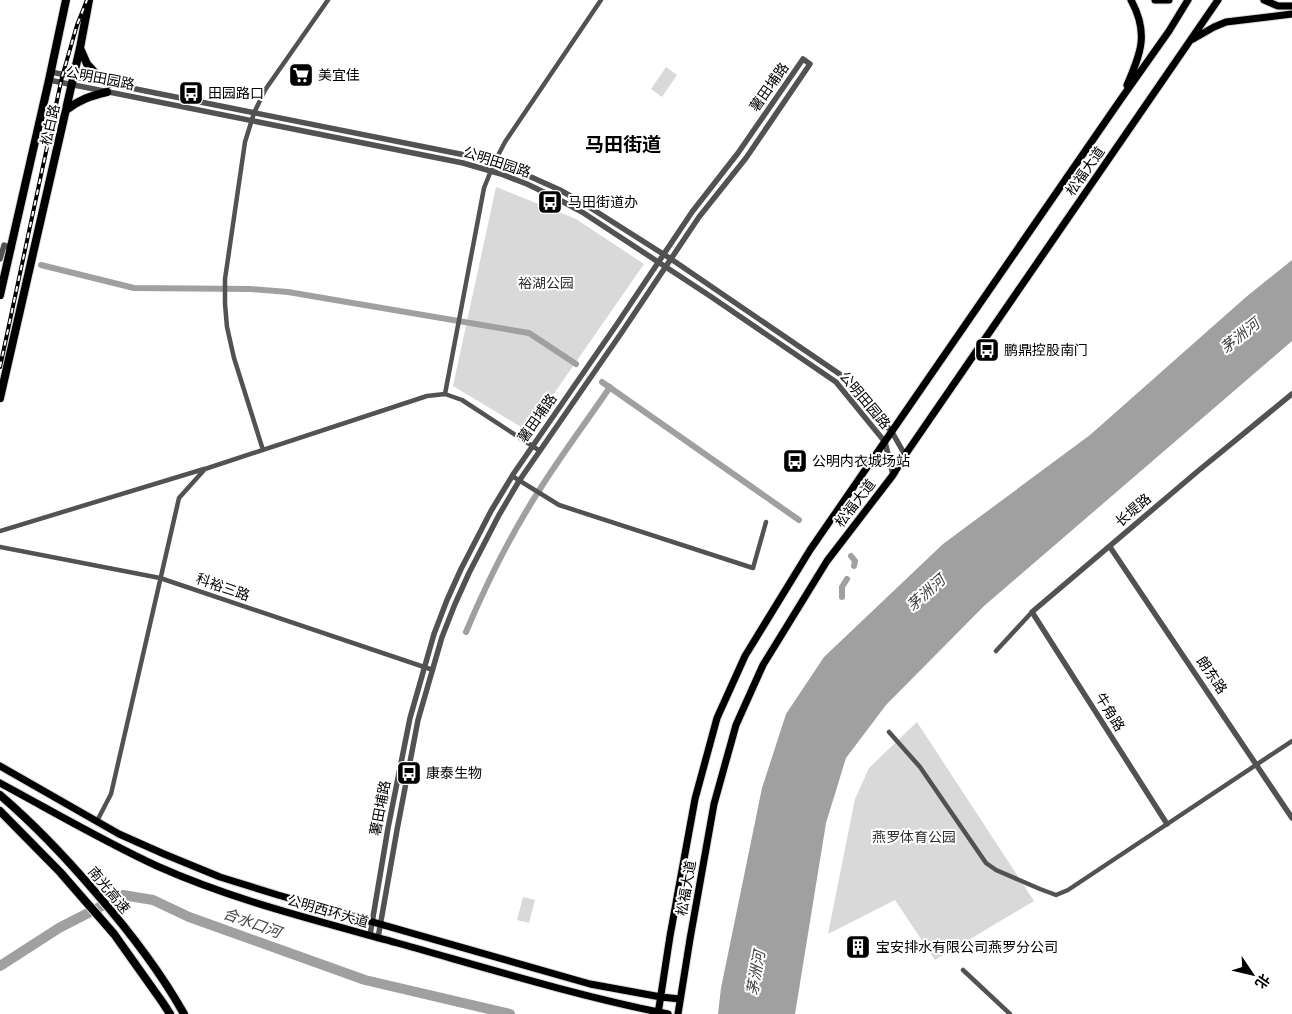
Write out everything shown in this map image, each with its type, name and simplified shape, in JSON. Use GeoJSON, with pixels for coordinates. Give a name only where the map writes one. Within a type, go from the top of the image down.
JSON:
{"type":"FeatureCollection","features":[{"type":"Feature","properties":{"kind":"highway","name":"松白路"},"geometry":{"type":"LineString","coordinates":[[0,295],[8,264],[7,247],[50,76],[66,0]]}},
{"type":"Feature","properties":{"kind":"highway","name":"松白路"},"geometry":{"type":"LineString","coordinates":[[0,398],[73,81],[89,0]]}},
{"type":"Feature","properties":{"kind":"highway"},"geometry":{"type":"LineString","coordinates":[[66,110],[76,102],[108,88],[87,64],[80,48]]}},
{"type":"Feature","properties":{"kind":"highway","name":"南光高速"},"geometry":{"type":"LineString","coordinates":[[0,795],[67,860],[118,919],[169,988],[184,1014]]}},
{"type":"Feature","properties":{"kind":"highway","name":"南光高速"},"geometry":{"type":"LineString","coordinates":[[0,811],[60,872],[114,934],[170,1014]]}},
{"type":"Feature","properties":{"kind":"main road"},"geometry":{"type":"LineString","coordinates":[[1121,99],[1138,60],[1141,46],[1142,32],[1140,19],[1131,0]]}},
{"type":"Feature","properties":{"kind":"main road"},"geometry":{"type":"LineString","coordinates":[[1155,0],[1169,0]]}},
{"type":"Feature","properties":{"kind":"main road","name":"松福大道"},"geometry":{"type":"LineString","coordinates":[[658,1013],[695,799],[717,718],[745,656],[810,550],[1169,32],[1188,0]]}},
{"type":"Feature","properties":{"kind":"main road"},"geometry":{"type":"LineString","coordinates":[[1266,1],[1278,6],[1292,6]]}},
{"type":"Feature","properties":{"kind":"main road","name":"松福大道"},"geometry":{"type":"LineString","coordinates":[[678,1014],[714,804],[736,725],[763,665],[826,561],[893,475],[904,455],[1216,2]]}},
{"type":"Feature","properties":{"kind":"main road"},"geometry":{"type":"LineString","coordinates":[[1190,40],[1214,26],[1226,22],[1292,14]]}},
{"type":"Feature","properties":{"kind":"main road","name":"公明西环大道"},"geometry":{"type":"LineString","coordinates":[[0,766],[118,834],[220,877],[590,984],[680,999]]}},
{"type":"Feature","properties":{"kind":"main road","name":"公明西环大道"},"geometry":{"type":"LineString","coordinates":[[0,783],[110,844],[218,890],[266,906],[378,938],[590,996],[668,1014]]}},
{"type":"Feature","properties":{"kind":"street"},"geometry":{"type":"LineString","coordinates":[[263,450],[234,358],[227,327],[225,279],[245,142],[254,113],[265,90],[328,0]]}},
{"type":"Feature","properties":{"kind":"street"},"geometry":{"type":"LineString","coordinates":[[446,394],[484,188],[505,142],[601,0]]}},
{"type":"Feature","properties":{"kind":"street","name":"薯田埔路"},"geometry":{"type":"LineString","coordinates":[[370,935],[388,828],[410,718],[440,617],[461,569],[491,511],[512,476],[692,212],[738,153],[803,59],[810,64],[746,158],[699,217],[540,451],[498,515],[469,572],[442,637],[418,720],[378,938]]}},
{"type":"Feature","properties":{"kind":"street","name":"公明田园路"},"geometry":{"type":"LineString","coordinates":[[50,76],[254,113],[465,155],[494,163],[531,177],[560,190],[586,205],[664,254],[841,374],[892,432],[904,455]]}},
{"type":"Feature","properties":{"kind":"street","name":"公明田园路"},"geometry":{"type":"LineString","coordinates":[[108,88],[251,122],[454,161],[491,171],[527,184],[556,198],[582,212],[666,267],[836,382],[885,442],[893,475]]}},
{"type":"Feature","properties":{"kind":"street"},"geometry":{"type":"LineString","coordinates":[[0,259],[7,247]]}},
{"type":"Feature","properties":{"kind":"street"},"geometry":{"type":"LineString","coordinates":[[0,531],[205,469],[427,396],[446,394],[462,400],[540,451]]}},
{"type":"Feature","properties":{"kind":"street","name":"长堤路"},"geometry":{"type":"LineString","coordinates":[[996,651],[1032,612],[1292,394]]}},
{"type":"Feature","properties":{"kind":"street"},"geometry":{"type":"LineString","coordinates":[[97,821],[111,794],[179,498],[205,469]]}},
{"type":"Feature","properties":{"kind":"street"},"geometry":{"type":"LineString","coordinates":[[512,476],[559,505],[753,568],[766,522]]}},
{"type":"Feature","properties":{"kind":"street","name":"朗东路"},"geometry":{"type":"LineString","coordinates":[[1110,546],[1292,818]]}},
{"type":"Feature","properties":{"kind":"street","name":"科裕三路"},"geometry":{"type":"LineString","coordinates":[[0,547],[161,578],[433,670]]}},
{"type":"Feature","properties":{"kind":"street","name":"牛角路"},"geometry":{"type":"LineString","coordinates":[[1032,612],[1166,824]]}},
{"type":"Feature","properties":{"kind":"street"},"geometry":{"type":"LineString","coordinates":[[889,732],[920,767],[986,863],[996,870],[1056,895],[1068,890],[1292,741]]}},
{"type":"Feature","properties":{"kind":"street"},"geometry":{"type":"LineString","coordinates":[[963,970],[1010,1014]]}},
{"type":"Feature","properties":{"kind":"green space"},"geometry":{"type":"Polygon","coordinates":[[[666,67],[677,75],[662,97],[651,89],[666,67]]]}},
{"type":"Feature","properties":{"kind":"green space","name":"裕湖公园"},"geometry":{"type":"Polygon","coordinates":[[[496,187],[576,219],[644,264],[528,431],[453,386],[496,187]]]}},
{"type":"Feature","properties":{"kind":"green space","name":"燕罗体育公园"},"geometry":{"type":"Polygon","coordinates":[[[917,722],[1034,901],[935,960],[895,900],[828,934],[855,799],[869,768],[917,722]]]}},
{"type":"Feature","properties":{"kind":"green space"},"geometry":{"type":"Polygon","coordinates":[[[523,897],[535,900],[529,923],[517,920],[523,897]]]}},
{"type":"Feature","properties":{"kind":"water","name":"茅洲河"},"geometry":{"type":"Polygon","coordinates":[[[1292,260],[1292,341],[984,606],[886,705],[846,758],[826,823],[795,1014],[718,1014],[721,988],[762,788],[786,714],[824,657],[943,544],[1090,435],[1246,297],[1292,260]]]}},
{"type":"Feature","properties":{"kind":"waterway"},"geometry":{"type":"LineString","coordinates":[[41,265],[134,288],[250,289],[288,292],[529,333],[576,364]]}},
{"type":"Feature","properties":{"kind":"waterway"},"geometry":{"type":"LineString","coordinates":[[602,382],[799,520]]}},
{"type":"Feature","properties":{"kind":"waterway"},"geometry":{"type":"LineString","coordinates":[[466,632],[482,595],[519,523],[548,476],[610,387]]}},
{"type":"Feature","properties":{"kind":"waterway"},"geometry":{"type":"LineString","coordinates":[[851,556],[855,561],[854,566]]}},
{"type":"Feature","properties":{"kind":"waterway"},"geometry":{"type":"LineString","coordinates":[[842,597],[842,587],[847,579]]}},
{"type":"Feature","properties":{"kind":"waterway","name":"合水口河"},"geometry":{"type":"LineString","coordinates":[[0,966],[59,928],[123,895],[153,900],[189,917],[365,980],[510,1014]]}},
{"type":"Feature","properties":{"kind":"railway"},"geometry":{"type":"LineString","coordinates":[[0,367],[62,77],[77,25],[87,0]]}},
{"type":"Feature","properties":{"kind":"place","name":"美宜佳"},"geometry":{"type":"Point","coordinates":[301,75]}},
{"type":"Feature","properties":{"kind":"place","name":"田园路口"},"geometry":{"type":"Point","coordinates":[191,93]}},
{"type":"Feature","properties":{"kind":"place","name":"马田街道办"},"geometry":{"type":"Point","coordinates":[550,202]}},
{"type":"Feature","properties":{"kind":"place","name":"鹏鼎控股南门"},"geometry":{"type":"Point","coordinates":[987,350]}},
{"type":"Feature","properties":{"kind":"place","name":"公明内衣城场站"},"geometry":{"type":"Point","coordinates":[795,461]}},
{"type":"Feature","properties":{"kind":"place","name":"康泰生物"},"geometry":{"type":"Point","coordinates":[409,773]}},
{"type":"Feature","properties":{"kind":"place","name":"宝安排水有限公司燕罗分公司"},"geometry":{"type":"Point","coordinates":[858,947]}},
{"type":"Feature","properties":{"kind":"district","name":"马田街道"},"geometry":{"type":"Point","coordinates":[623,144]}}]}
